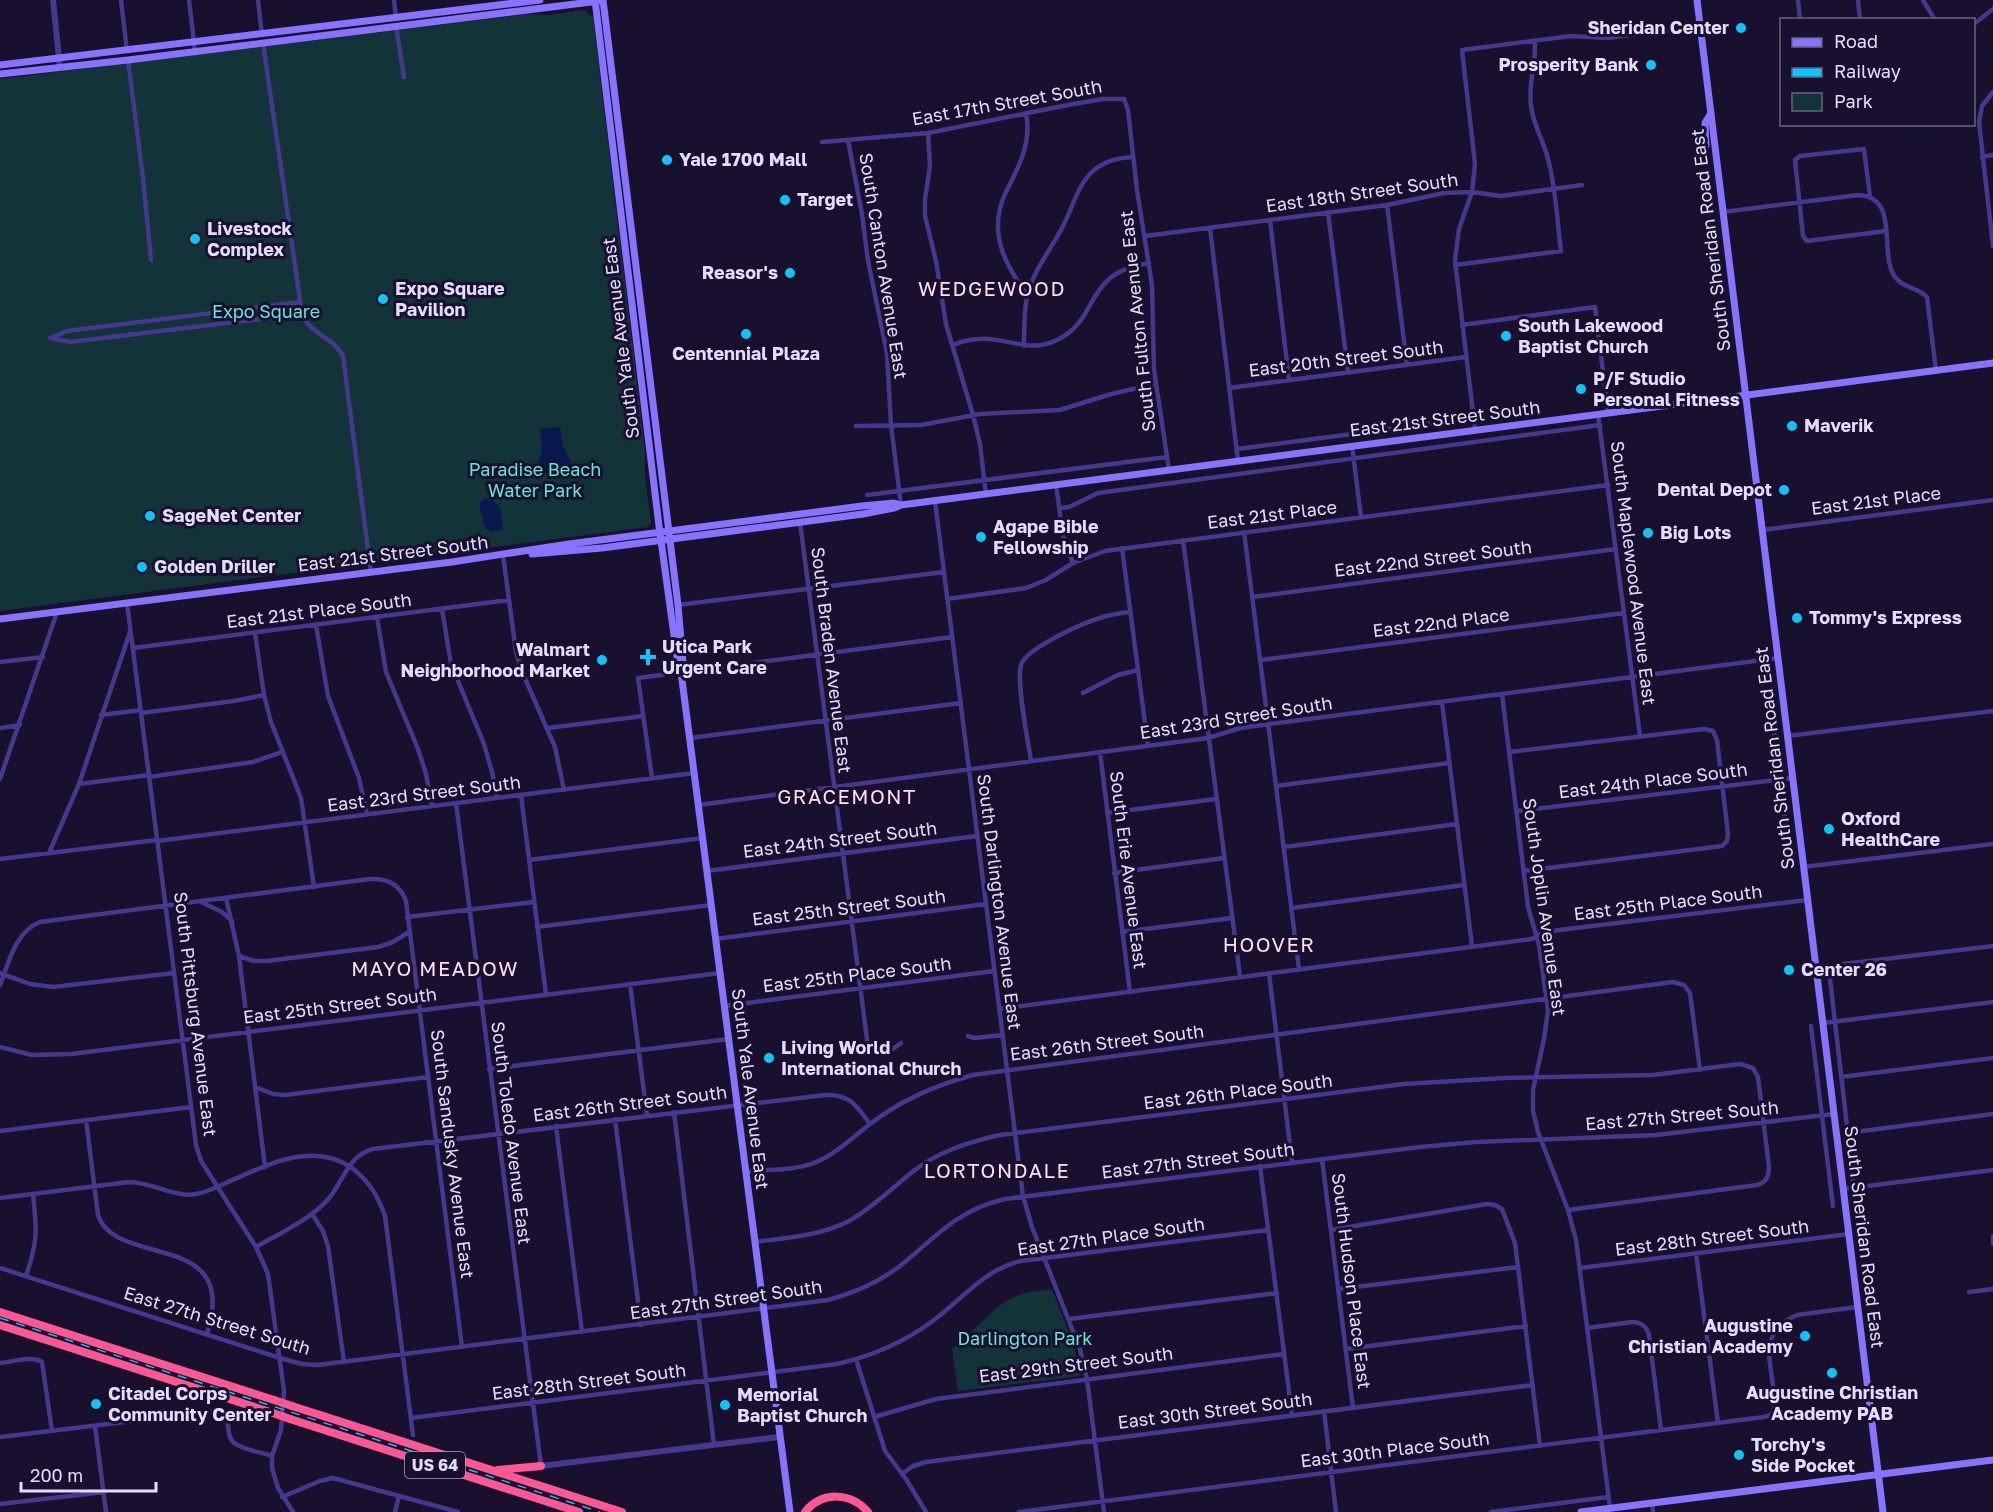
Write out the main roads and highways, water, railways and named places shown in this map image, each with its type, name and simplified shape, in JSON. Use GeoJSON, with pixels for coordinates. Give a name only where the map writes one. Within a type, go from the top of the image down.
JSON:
{"type":"FeatureCollection","features":[{"type":"Feature","properties":{"kind":"highway","name":"US 64"},"geometry":{"type":"LineString","coordinates":[[0,1312],[622,1512]]}},
{"type":"Feature","properties":{"kind":"highway","name":"US 64"},"geometry":{"type":"LineString","coordinates":[[0,1325],[579,1512]]}},
{"type":"Feature","properties":{"kind":"highway"},"geometry":{"type":"LineString","coordinates":[[495,1471],[541,1466]]}},
{"type":"Feature","properties":{"kind":"highway"},"geometry":{"type":"LineString","coordinates":[[805,1512],[818,1501],[835,1496],[855,1501],[868,1512]]}},
{"type":"Feature","properties":{"kind":"main road"},"geometry":{"type":"LineString","coordinates":[[263,39],[396,18],[540,0]]}},
{"type":"Feature","properties":{"kind":"main road"},"geometry":{"type":"LineString","coordinates":[[0,65],[128,60],[195,47],[396,26],[604,0]]}},
{"type":"Feature","properties":{"kind":"main road","name":"South Yale Avenue East"},"geometry":{"type":"LineString","coordinates":[[604,0],[649,371],[678,663],[690,738],[789,1511]]}},
{"type":"Feature","properties":{"kind":"main road","name":"South Sheridan Road East"},"geometry":{"type":"LineString","coordinates":[[1697,0],[1883,1512]]}},
{"type":"Feature","properties":{"kind":"main road","name":"South Yale Avenue East"},"geometry":{"type":"LineString","coordinates":[[595,1],[640,372],[664,536],[678,605],[683,663],[681,672]]}},
{"type":"Feature","properties":{"kind":"main road"},"geometry":{"type":"LineString","coordinates":[[396,18],[396,26]]}},
{"type":"Feature","properties":{"kind":"main road"},"geometry":{"type":"LineString","coordinates":[[0,74],[127,51],[161,47],[195,47]]}},
{"type":"Feature","properties":{"kind":"main road"},"geometry":{"type":"LineString","coordinates":[[127,51],[128,60]]}},
{"type":"Feature","properties":{"kind":"main road"},"geometry":{"type":"LineString","coordinates":[[607,105],[616,104]]}},
{"type":"Feature","properties":{"kind":"main road"},"geometry":{"type":"LineString","coordinates":[[1697,160],[1706,146],[1705,123],[1711,113]]}},
{"type":"Feature","properties":{"kind":"main road"},"geometry":{"type":"LineString","coordinates":[[620,207],[628,206]]}},
{"type":"Feature","properties":{"kind":"main road"},"geometry":{"type":"LineString","coordinates":[[627,266],[636,265]]}},
{"type":"Feature","properties":{"kind":"main road"},"geometry":{"type":"LineString","coordinates":[[633,312],[641,310]]}},
{"type":"Feature","properties":{"kind":"main road","name":"East 21st Street South"},"geometry":{"type":"LineString","coordinates":[[664,536],[800,522],[894,503],[900,505],[1993,363]]}},
{"type":"Feature","properties":{"kind":"main road"},"geometry":{"type":"LineString","coordinates":[[640,372],[649,371]]}},
{"type":"Feature","properties":{"kind":"main road","name":"East 21st Street South"},"geometry":{"type":"LineString","coordinates":[[0,619],[503,555],[565,552],[795,515],[862,510]]}},
{"type":"Feature","properties":{"kind":"main road"},"geometry":{"type":"LineString","coordinates":[[795,515],[800,522]]}},
{"type":"Feature","properties":{"kind":"main road"},"geometry":{"type":"LineString","coordinates":[[1581,1512],[1993,1460]]}},
{"type":"Feature","properties":{"kind":"waterway"},"geometry":{"type":"LineString","coordinates":[[1975,66],[1993,53]]}},
{"type":"Feature","properties":{"kind":"waterway"},"geometry":{"type":"LineString","coordinates":[[1917,138],[1923,136],[1930,126]]}},
{"type":"Feature","properties":{"kind":"railway"},"geometry":{"type":"LineString","coordinates":[[0,1318],[600,1512]]}},
{"type":"Feature","properties":{"kind":"place","name":"Sheridan Center"},"geometry":{"type":"Point","coordinates":[1741,28]}},
{"type":"Feature","properties":{"kind":"place","name":"Prosperity Bank"},"geometry":{"type":"Point","coordinates":[1651,65]}},
{"type":"Feature","properties":{"kind":"place","name":"Yale 1700 Mall"},"geometry":{"type":"Point","coordinates":[667,160]}},
{"type":"Feature","properties":{"kind":"place","name":"Target"},"geometry":{"type":"Point","coordinates":[785,200]}},
{"type":"Feature","properties":{"kind":"place","name":"Livestock Complex"},"geometry":{"type":"Point","coordinates":[195,239]}},
{"type":"Feature","properties":{"kind":"place","name":"Reasor's"},"geometry":{"type":"Point","coordinates":[790,273]}},
{"type":"Feature","properties":{"kind":"place","name":"Expo Square Pavilion"},"geometry":{"type":"Point","coordinates":[383,299]}},
{"type":"Feature","properties":{"kind":"place","name":"Centennial Plaza"},"geometry":{"type":"Point","coordinates":[746,334]}},
{"type":"Feature","properties":{"kind":"place","name":"South Lakewood Baptist Church"},"geometry":{"type":"Point","coordinates":[1506,336]}},
{"type":"Feature","properties":{"kind":"place","name":"P/F Studio Personal Fitness"},"geometry":{"type":"Point","coordinates":[1581,389]}},
{"type":"Feature","properties":{"kind":"place","name":"Maverik"},"geometry":{"type":"Point","coordinates":[1792,426]}},
{"type":"Feature","properties":{"kind":"place","name":"Dental Depot"},"geometry":{"type":"Point","coordinates":[1784,490]}},
{"type":"Feature","properties":{"kind":"place","name":"SageNet Center"},"geometry":{"type":"Point","coordinates":[150,516]}},
{"type":"Feature","properties":{"kind":"place","name":"Big Lots"},"geometry":{"type":"Point","coordinates":[1648,533]}},
{"type":"Feature","properties":{"kind":"place","name":"Agape Bible Fellowship"},"geometry":{"type":"Point","coordinates":[981,537]}},
{"type":"Feature","properties":{"kind":"place","name":"Golden Driller"},"geometry":{"type":"Point","coordinates":[142,567]}},
{"type":"Feature","properties":{"kind":"place","name":"Tommy's Express"},"geometry":{"type":"Point","coordinates":[1797,618]}},
{"type":"Feature","properties":{"kind":"place","name":"Utica Park Urgent Care"},"geometry":{"type":"Point","coordinates":[648,657]}},
{"type":"Feature","properties":{"kind":"place","name":"Walmart Neighborhood Market"},"geometry":{"type":"Point","coordinates":[602,660]}},
{"type":"Feature","properties":{"kind":"place","name":"Oxford HealthCare"},"geometry":{"type":"Point","coordinates":[1829,829]}},
{"type":"Feature","properties":{"kind":"place","name":"Center 26"},"geometry":{"type":"Point","coordinates":[1789,970]}},
{"type":"Feature","properties":{"kind":"place","name":"Living World International Church"},"geometry":{"type":"Point","coordinates":[769,1058]}},
{"type":"Feature","properties":{"kind":"place","name":"Augustine Christian Academy"},"geometry":{"type":"Point","coordinates":[1805,1336]}},
{"type":"Feature","properties":{"kind":"place","name":"Augustine Christian Academy PAB"},"geometry":{"type":"Point","coordinates":[1832,1373]}},
{"type":"Feature","properties":{"kind":"place","name":"Citadel Corps Community Center"},"geometry":{"type":"Point","coordinates":[96,1404]}},
{"type":"Feature","properties":{"kind":"place","name":"Memorial Baptist Church"},"geometry":{"type":"Point","coordinates":[725,1405]}},
{"type":"Feature","properties":{"kind":"place","name":"Torchy's Side Pocket"},"geometry":{"type":"Point","coordinates":[1739,1455]}},
{"type":"Feature","properties":{"kind":"district","name":"WEDGEWOOD"},"geometry":{"type":"Point","coordinates":[992,289]}},
{"type":"Feature","properties":{"kind":"district","name":"GRACEMONT"},"geometry":{"type":"Point","coordinates":[847,797]}},
{"type":"Feature","properties":{"kind":"district","name":"HOOVER"},"geometry":{"type":"Point","coordinates":[1269,945]}},
{"type":"Feature","properties":{"kind":"district","name":"MAYO MEADOW"},"geometry":{"type":"Point","coordinates":[435,969]}},
{"type":"Feature","properties":{"kind":"district","name":"LORTONDALE"},"geometry":{"type":"Point","coordinates":[997,1171]}},
{"type":"Feature","properties":{"kind":"park label","name":"Expo Square"},"geometry":{"type":"Point","coordinates":[266,312]}},
{"type":"Feature","properties":{"kind":"park label","name":"Paradise Beach Water Park"},"geometry":{"type":"Point","coordinates":[535,480]}},
{"type":"Feature","properties":{"kind":"park label","name":"Darlington Park"},"geometry":{"type":"Point","coordinates":[1025,1339]}}]}
